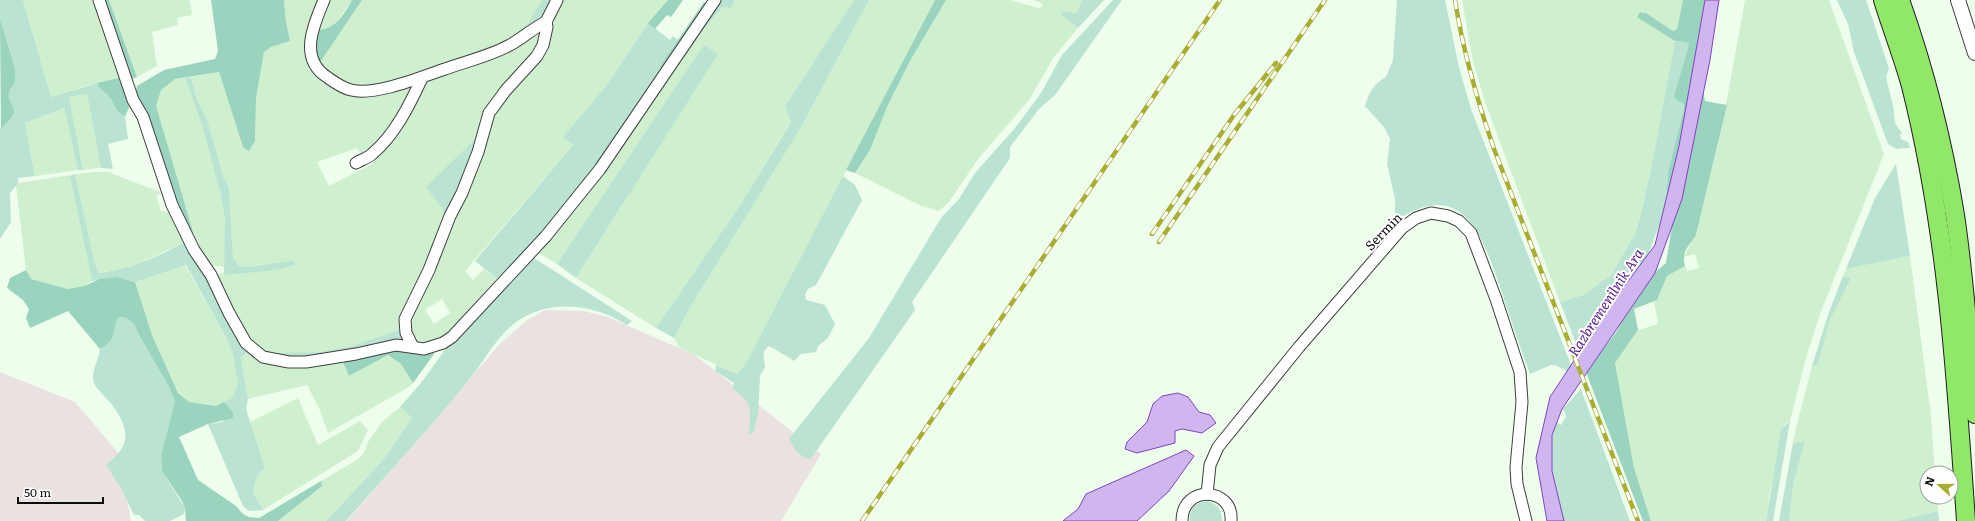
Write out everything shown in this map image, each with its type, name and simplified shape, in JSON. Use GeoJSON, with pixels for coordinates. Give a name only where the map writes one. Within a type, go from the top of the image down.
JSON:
{"type":"FeatureCollection","features":[{"type":"Feature","properties":{"kind":"highway"},"geometry":{"type":"LineString","coordinates":[[1883,0],[1910,86],[1932,183],[1950,302],[1966,521]]}},
{"type":"Feature","properties":{"kind":"highway"},"geometry":{"type":"LineString","coordinates":[[1900,0],[1917,47],[1944,158],[1963,278],[1975,414]]}},
{"type":"Feature","properties":{"kind":"street"},"geometry":{"type":"LineString","coordinates":[[99,0],[133,100],[143,117],[172,205],[194,250],[211,276],[246,343],[263,357],[289,362],[330,359],[396,345],[424,349],[443,343],[452,337],[546,236],[600,169],[714,0]]}},
{"type":"Feature","properties":{"kind":"street"},"geometry":{"type":"LineString","coordinates":[[324,0],[310,37],[311,53],[317,66],[324,75],[336,84],[352,90],[374,90],[422,78],[490,55],[530,34],[542,22],[546,22]]}},
{"type":"Feature","properties":{"kind":"street"},"geometry":{"type":"LineString","coordinates":[[413,347],[406,334],[405,319],[429,270],[450,216],[462,192],[478,152],[489,113],[506,90],[537,56],[543,45],[547,27],[546,22],[557,0]]}},
{"type":"Feature","properties":{"kind":"street"},"geometry":{"type":"LineString","coordinates":[[1958,0],[1975,53]]}},
{"type":"Feature","properties":{"kind":"street"},"geometry":{"type":"LineString","coordinates":[[356,163],[371,155],[381,146],[406,109],[422,78]]}},
{"type":"Feature","properties":{"kind":"street","name":"Sermin"},"geometry":{"type":"LineString","coordinates":[[1207,494],[1210,465],[1223,441],[1299,347],[1387,245],[1416,218],[1431,213],[1448,216],[1459,221],[1471,233],[1496,299],[1520,372],[1522,402],[1516,467],[1517,484],[1526,521]]}},
{"type":"Feature","properties":{"kind":"street"},"geometry":{"type":"LineString","coordinates":[[1182,521],[1183,510],[1190,500],[1195,496],[1207,494],[1219,497],[1224,501],[1230,512],[1230,521]]}},
{"type":"Feature","properties":{"kind":"shaded area"},"geometry":{"type":"Polygon","coordinates":[[[1705,0],[1719,0],[1710,60],[1682,199],[1655,273],[1562,409],[1552,435],[1552,471],[1564,521],[1547,521],[1536,458],[1550,397],[1614,300],[1655,245],[1679,146],[1705,0]]]}},
{"type":"Feature","properties":{"kind":"shaded area"},"geometry":{"type":"Polygon","coordinates":[[[545,310],[584,311],[608,317],[695,355],[821,454],[781,521],[347,521],[499,345],[526,321],[545,310]]]}},
{"type":"Feature","properties":{"kind":"shaded area"},"geometry":{"type":"Polygon","coordinates":[[[0,372],[75,402],[119,454],[131,521],[0,521],[0,372]]]}},
{"type":"Feature","properties":{"kind":"shaded area"},"geometry":{"type":"Polygon","coordinates":[[[1178,393],[1188,397],[1199,412],[1210,415],[1216,423],[1202,433],[1182,429],[1175,431],[1175,443],[1137,453],[1125,449],[1127,442],[1147,422],[1153,404],[1162,396],[1178,393]]]}},
{"type":"Feature","properties":{"kind":"shaded area"},"geometry":{"type":"Polygon","coordinates":[[[1186,450],[1194,456],[1169,491],[1137,521],[1063,521],[1078,509],[1086,494],[1186,450]]]}},
{"type":"Feature","properties":{"kind":"green space"},"geometry":{"type":"Polygon","coordinates":[[[0,0],[23,0],[51,97],[97,83],[118,111],[125,116],[128,139],[108,144],[113,169],[101,168],[87,94],[69,97],[83,170],[78,170],[64,108],[25,123],[35,176],[18,178],[18,183],[10,193],[11,222],[0,239],[0,129],[13,109],[9,92],[15,82],[15,68],[0,19],[0,0]]]}},
{"type":"Feature","properties":{"kind":"green space"},"geometry":{"type":"Polygon","coordinates":[[[23,0],[95,0],[123,77],[85,86],[51,97],[23,0]]]}},
{"type":"Feature","properties":{"kind":"green space"},"geometry":{"type":"Polygon","coordinates":[[[102,0],[109,0],[137,77],[131,79],[102,0]]]}},
{"type":"Feature","properties":{"kind":"green space"},"geometry":{"type":"Polygon","coordinates":[[[109,0],[190,0],[192,15],[177,18],[178,25],[152,32],[157,66],[137,77],[109,0]]]}},
{"type":"Feature","properties":{"kind":"green space"},"geometry":{"type":"Polygon","coordinates":[[[211,0],[284,0],[286,22],[290,41],[271,47],[264,52],[256,98],[255,141],[249,151],[243,147],[219,72],[175,79],[161,90],[156,106],[193,232],[192,239],[181,218],[135,94],[137,86],[164,70],[215,59],[218,51],[211,0]]]}},
{"type":"Feature","properties":{"kind":"green space"},"geometry":{"type":"Polygon","coordinates":[[[284,0],[319,0],[306,32],[304,44],[307,53],[340,89],[416,82],[412,93],[377,147],[361,155],[357,148],[317,162],[329,186],[372,164],[423,80],[538,31],[542,32],[538,48],[477,137],[427,187],[447,215],[402,329],[351,346],[321,352],[270,355],[248,340],[215,274],[277,270],[296,263],[294,260],[249,267],[239,266],[233,258],[229,187],[223,176],[208,122],[196,97],[191,77],[219,72],[243,147],[255,141],[256,98],[264,52],[271,47],[290,41],[286,22],[284,0]]]}},
{"type":"Feature","properties":{"kind":"green space"},"geometry":{"type":"Polygon","coordinates":[[[327,0],[352,0],[334,26],[326,30],[317,30],[327,0]]]}},
{"type":"Feature","properties":{"kind":"green space"},"geometry":{"type":"Polygon","coordinates":[[[352,0],[362,0],[319,64],[315,47],[317,30],[329,27],[338,21],[352,0]]]}},
{"type":"Feature","properties":{"kind":"green space"},"geometry":{"type":"Polygon","coordinates":[[[362,0],[542,0],[527,24],[519,30],[519,35],[500,46],[382,86],[354,87],[337,81],[319,64],[362,0]]]}},
{"type":"Feature","properties":{"kind":"green space"},"geometry":{"type":"Polygon","coordinates":[[[542,0],[554,0],[551,6],[535,24],[519,35],[519,30],[527,24],[542,0]]]}},
{"type":"Feature","properties":{"kind":"green space"},"geometry":{"type":"Polygon","coordinates":[[[561,0],[668,0],[648,23],[606,86],[564,137],[573,145],[465,271],[473,280],[484,269],[500,281],[455,329],[441,339],[418,343],[412,339],[410,318],[493,111],[552,28],[561,0]],[[442,299],[425,310],[434,324],[450,313],[442,299]]]}},
{"type":"Feature","properties":{"kind":"green space"},"geometry":{"type":"Polygon","coordinates":[[[668,0],[683,0],[671,17],[667,15],[655,29],[648,23],[668,0]]]}},
{"type":"Feature","properties":{"kind":"green space"},"geometry":{"type":"Polygon","coordinates":[[[718,0],[735,0],[731,8],[723,7],[704,29],[658,94],[654,93],[718,0]]]}},
{"type":"Feature","properties":{"kind":"green space"},"geometry":{"type":"Polygon","coordinates":[[[735,0],[854,0],[785,106],[791,121],[740,205],[656,328],[576,278],[629,195],[619,174],[557,264],[537,252],[654,93],[658,93],[704,29],[723,7],[731,7],[735,0]]]}},
{"type":"Feature","properties":{"kind":"green space"},"geometry":{"type":"Polygon","coordinates":[[[854,0],[869,0],[799,131],[689,309],[674,338],[656,328],[740,205],[791,122],[785,106],[854,0]]]}},
{"type":"Feature","properties":{"kind":"green space"},"geometry":{"type":"Polygon","coordinates":[[[869,0],[935,0],[745,365],[737,374],[680,348],[674,338],[689,309],[799,131],[869,0]]]}},
{"type":"Feature","properties":{"kind":"green space"},"geometry":{"type":"Polygon","coordinates":[[[935,0],[946,0],[910,61],[887,107],[870,150],[855,173],[846,170],[935,0]]]}},
{"type":"Feature","properties":{"kind":"green space"},"geometry":{"type":"Polygon","coordinates":[[[946,0],[1010,0],[1039,8],[1043,6],[1041,3],[1033,0],[1082,0],[1077,13],[1063,11],[1063,16],[1078,28],[1054,57],[1029,100],[978,159],[949,202],[939,211],[921,206],[855,173],[870,150],[887,107],[910,61],[946,0]]]}},
{"type":"Feature","properties":{"kind":"green space"},"geometry":{"type":"Polygon","coordinates":[[[1082,0],[1104,0],[1078,28],[1061,13],[1063,11],[1077,13],[1082,0]]]}},
{"type":"Feature","properties":{"kind":"green space"},"geometry":{"type":"Polygon","coordinates":[[[1113,0],[1122,0],[1055,95],[1039,109],[1010,147],[1010,158],[912,302],[915,310],[810,460],[797,452],[789,439],[869,338],[941,218],[959,199],[975,173],[1015,128],[1041,93],[1062,55],[1113,0]]]}},
{"type":"Feature","properties":{"kind":"green space"},"geometry":{"type":"Polygon","coordinates":[[[1397,0],[1445,0],[1459,67],[1471,109],[1571,365],[1567,371],[1555,365],[1551,365],[1530,374],[1488,254],[1469,221],[1456,210],[1441,205],[1422,208],[1399,219],[1395,214],[1395,199],[1387,164],[1390,139],[1384,127],[1365,106],[1372,89],[1386,77],[1393,60],[1397,0]]]}},
{"type":"Feature","properties":{"kind":"green space"},"geometry":{"type":"Polygon","coordinates":[[[1462,0],[1683,0],[1677,29],[1673,31],[1642,11],[1637,16],[1675,41],[1651,169],[1635,234],[1611,275],[1583,295],[1560,302],[1486,105],[1473,62],[1462,0]]]}},
{"type":"Feature","properties":{"kind":"green space"},"geometry":{"type":"Polygon","coordinates":[[[1683,0],[1715,0],[1701,78],[1705,101],[1727,105],[1696,235],[1685,252],[1685,266],[1667,276],[1657,300],[1634,309],[1638,330],[1615,363],[1634,468],[1651,521],[1643,521],[1586,372],[1617,331],[1638,287],[1666,263],[1675,208],[1666,207],[1668,172],[1684,108],[1684,104],[1676,100],[1674,96],[1689,44],[1686,42],[1675,41],[1637,17],[1640,12],[1646,13],[1673,31],[1677,29],[1683,0]]]}},
{"type":"Feature","properties":{"kind":"green space"},"geometry":{"type":"Polygon","coordinates":[[[1745,0],[1829,0],[1884,154],[1820,314],[1806,358],[1790,421],[1785,424],[1770,491],[1766,521],[1651,521],[1634,468],[1615,363],[1638,330],[1658,324],[1654,301],[1657,300],[1667,276],[1685,266],[1687,271],[1699,268],[1695,254],[1683,257],[1696,235],[1721,132],[1745,0]]]}},
{"type":"Feature","properties":{"kind":"green space"},"geometry":{"type":"Polygon","coordinates":[[[1837,0],[1866,0],[1889,68],[1886,77],[1896,125],[1902,133],[1900,135],[1901,139],[1908,142],[1910,148],[1896,149],[1888,144],[1854,52],[1848,24],[1837,0]]]}},
{"type":"Feature","properties":{"kind":"green space"},"geometry":{"type":"Polygon","coordinates":[[[704,2],[707,4],[662,70],[660,66],[704,2]]]}},
{"type":"Feature","properties":{"kind":"green space"},"geometry":{"type":"Polygon","coordinates":[[[0,19],[15,68],[15,82],[9,94],[14,110],[9,120],[1,129],[0,19]]]}},
{"type":"Feature","properties":{"kind":"green space"},"geometry":{"type":"Polygon","coordinates":[[[648,23],[670,40],[673,36],[678,40],[660,66],[662,70],[589,177],[542,235],[500,281],[475,261],[573,145],[563,137],[606,86],[648,23]]]}},
{"type":"Feature","properties":{"kind":"green space"},"geometry":{"type":"Polygon","coordinates":[[[1675,41],[1686,42],[1689,44],[1674,96],[1676,100],[1684,104],[1684,108],[1668,172],[1666,207],[1643,268],[1619,292],[1613,303],[1603,312],[1599,325],[1580,354],[1560,302],[1583,295],[1611,275],[1635,234],[1651,169],[1675,41]]]}},
{"type":"Feature","properties":{"kind":"green space"},"geometry":{"type":"Polygon","coordinates":[[[704,45],[718,54],[576,278],[557,264],[704,45]]]}},
{"type":"Feature","properties":{"kind":"green space"},"geometry":{"type":"Polygon","coordinates":[[[123,77],[129,108],[125,116],[118,111],[97,83],[123,77]]]}},
{"type":"Feature","properties":{"kind":"green space"},"geometry":{"type":"Polygon","coordinates":[[[191,77],[196,97],[208,122],[223,176],[229,187],[233,258],[239,266],[249,267],[294,260],[296,264],[277,270],[224,275],[225,220],[220,192],[202,125],[185,78],[191,77]]]}},
{"type":"Feature","properties":{"kind":"green space"},"geometry":{"type":"Polygon","coordinates":[[[185,78],[202,125],[220,192],[225,220],[225,267],[208,265],[193,242],[156,106],[161,90],[175,79],[185,78]]]}},
{"type":"Feature","properties":{"kind":"green space"},"geometry":{"type":"Polygon","coordinates":[[[87,94],[101,168],[83,170],[69,97],[87,94]]]}},
{"type":"Feature","properties":{"kind":"green space"},"geometry":{"type":"Polygon","coordinates":[[[64,108],[78,170],[35,176],[25,123],[64,108]]]}},
{"type":"Feature","properties":{"kind":"green space"},"geometry":{"type":"Polygon","coordinates":[[[477,137],[471,160],[447,215],[426,187],[477,137]]]}},
{"type":"Feature","properties":{"kind":"green space"},"geometry":{"type":"Polygon","coordinates":[[[1896,164],[1910,256],[1846,269],[1875,198],[1896,164]]]}},
{"type":"Feature","properties":{"kind":"green space"},"geometry":{"type":"Polygon","coordinates":[[[108,172],[160,192],[161,194],[156,195],[161,211],[170,212],[185,242],[140,263],[117,270],[99,273],[95,264],[75,174],[108,172]]]}},
{"type":"Feature","properties":{"kind":"green space"},"geometry":{"type":"Polygon","coordinates":[[[75,174],[95,264],[99,273],[122,269],[144,262],[185,242],[249,350],[241,358],[248,399],[246,409],[265,468],[257,476],[253,493],[263,510],[249,511],[243,506],[208,424],[222,422],[233,412],[224,402],[232,398],[238,384],[233,355],[227,339],[186,265],[135,282],[117,277],[92,281],[70,176],[75,174]]]}},
{"type":"Feature","properties":{"kind":"green space"},"geometry":{"type":"Polygon","coordinates":[[[70,175],[92,281],[84,286],[68,289],[31,279],[26,270],[16,185],[18,183],[70,175]]]}},
{"type":"Feature","properties":{"kind":"green space"},"geometry":{"type":"Polygon","coordinates":[[[843,176],[855,185],[862,200],[816,285],[808,289],[805,294],[806,300],[825,305],[835,324],[828,338],[818,346],[816,352],[801,354],[794,361],[769,346],[766,349],[764,353],[765,367],[760,376],[758,414],[754,432],[749,435],[750,409],[748,404],[740,394],[733,389],[734,383],[715,371],[716,365],[737,374],[745,365],[843,176]]]}},
{"type":"Feature","properties":{"kind":"green space"},"geometry":{"type":"Polygon","coordinates":[[[531,256],[632,321],[627,325],[603,313],[577,307],[550,308],[537,311],[524,317],[507,330],[493,346],[474,373],[437,418],[346,521],[326,521],[383,460],[412,418],[400,407],[421,383],[447,347],[531,256]]]}},
{"type":"Feature","properties":{"kind":"green space"},"geometry":{"type":"Polygon","coordinates":[[[1910,256],[1931,416],[1934,465],[1919,465],[1919,505],[1938,505],[1938,511],[1897,521],[1789,521],[1794,480],[1804,441],[1793,443],[1796,428],[1812,366],[1817,365],[1819,361],[1830,320],[1851,278],[1843,276],[1846,269],[1910,256]]]}},
{"type":"Feature","properties":{"kind":"green space"},"geometry":{"type":"Polygon","coordinates":[[[185,265],[227,339],[233,355],[238,384],[232,398],[216,406],[189,402],[178,393],[152,335],[135,282],[185,265]]]}},
{"type":"Feature","properties":{"kind":"green space"},"geometry":{"type":"Polygon","coordinates":[[[26,270],[31,279],[68,289],[84,286],[100,279],[117,277],[135,282],[152,335],[178,393],[189,402],[216,406],[224,402],[233,412],[233,418],[208,424],[179,437],[198,480],[236,506],[243,514],[249,517],[259,518],[321,481],[322,486],[278,521],[186,521],[185,508],[182,501],[162,471],[161,455],[175,401],[169,387],[134,324],[127,318],[119,317],[116,322],[112,338],[100,349],[68,311],[30,328],[26,318],[29,309],[23,300],[7,288],[10,278],[26,270]]]}},
{"type":"Feature","properties":{"kind":"green space"},"geometry":{"type":"Polygon","coordinates":[[[1843,276],[1851,278],[1830,320],[1819,361],[1817,365],[1812,366],[1828,315],[1843,276]]]}},
{"type":"Feature","properties":{"kind":"green space"},"geometry":{"type":"Polygon","coordinates":[[[119,317],[127,318],[134,324],[169,387],[175,401],[161,455],[162,471],[185,508],[184,514],[170,521],[145,521],[139,515],[134,515],[121,488],[106,465],[114,458],[124,445],[125,431],[119,415],[95,385],[93,376],[100,349],[112,338],[116,322],[119,317]]]}},
{"type":"Feature","properties":{"kind":"green space"},"geometry":{"type":"Polygon","coordinates":[[[402,329],[407,342],[297,359],[270,355],[277,353],[321,352],[351,346],[402,329]]]}},
{"type":"Feature","properties":{"kind":"green space"},"geometry":{"type":"Polygon","coordinates":[[[391,349],[432,352],[434,354],[413,383],[401,364],[388,355],[349,376],[343,362],[391,349]]]}},
{"type":"Feature","properties":{"kind":"green space"},"geometry":{"type":"Polygon","coordinates":[[[249,350],[329,363],[343,362],[349,376],[388,355],[401,364],[413,383],[409,387],[328,433],[319,408],[307,385],[248,399],[241,358],[249,350]]]}},
{"type":"Feature","properties":{"kind":"green space"},"geometry":{"type":"Polygon","coordinates":[[[1581,389],[1630,521],[1562,521],[1548,467],[1549,439],[1556,422],[1561,425],[1566,416],[1563,409],[1581,389]]]}},
{"type":"Feature","properties":{"kind":"green space"},"geometry":{"type":"Polygon","coordinates":[[[298,398],[318,445],[360,421],[368,430],[358,451],[263,510],[253,493],[257,476],[265,468],[250,422],[298,398]]]}},
{"type":"Feature","properties":{"kind":"green space"},"geometry":{"type":"Polygon","coordinates":[[[400,407],[412,418],[383,460],[326,521],[278,521],[321,486],[321,481],[357,460],[364,453],[368,442],[382,422],[400,407]]]}},
{"type":"Feature","properties":{"kind":"green space"},"geometry":{"type":"Polygon","coordinates":[[[1790,421],[1773,521],[1766,521],[1781,429],[1790,421]]]}},
{"type":"Feature","properties":{"kind":"green space"},"geometry":{"type":"Polygon","coordinates":[[[1805,441],[1794,480],[1789,521],[1779,521],[1793,443],[1805,441]]]}},
{"type":"Feature","properties":{"kind":"green space"},"geometry":{"type":"Polygon","coordinates":[[[1207,501],[1219,508],[1222,521],[1190,521],[1190,513],[1194,507],[1199,503],[1207,501]]]}},
{"type":"Feature","properties":{"kind":"green space"},"geometry":{"type":"Polygon","coordinates":[[[1938,511],[1939,521],[1897,521],[1938,511]]]}},
{"type":"Feature","properties":{"kind":"railway"},"geometry":{"type":"LineString","coordinates":[[862,521],[1220,0]]}},
{"type":"Feature","properties":{"kind":"railway"},"geometry":{"type":"LineString","coordinates":[[1159,242],[1325,0]]}},
{"type":"Feature","properties":{"kind":"railway"},"geometry":{"type":"LineString","coordinates":[[1455,0],[1471,75],[1494,149],[1638,521]]}},
{"type":"Feature","properties":{"kind":"railway"},"geometry":{"type":"LineString","coordinates":[[1152,234],[1234,115],[1276,63]]}},
{"type":"Feature","properties":{"kind":"water label","name":"Razbremenilnik Ara"},"geometry":{"type":"Point","coordinates":[1605,302]}}]}
